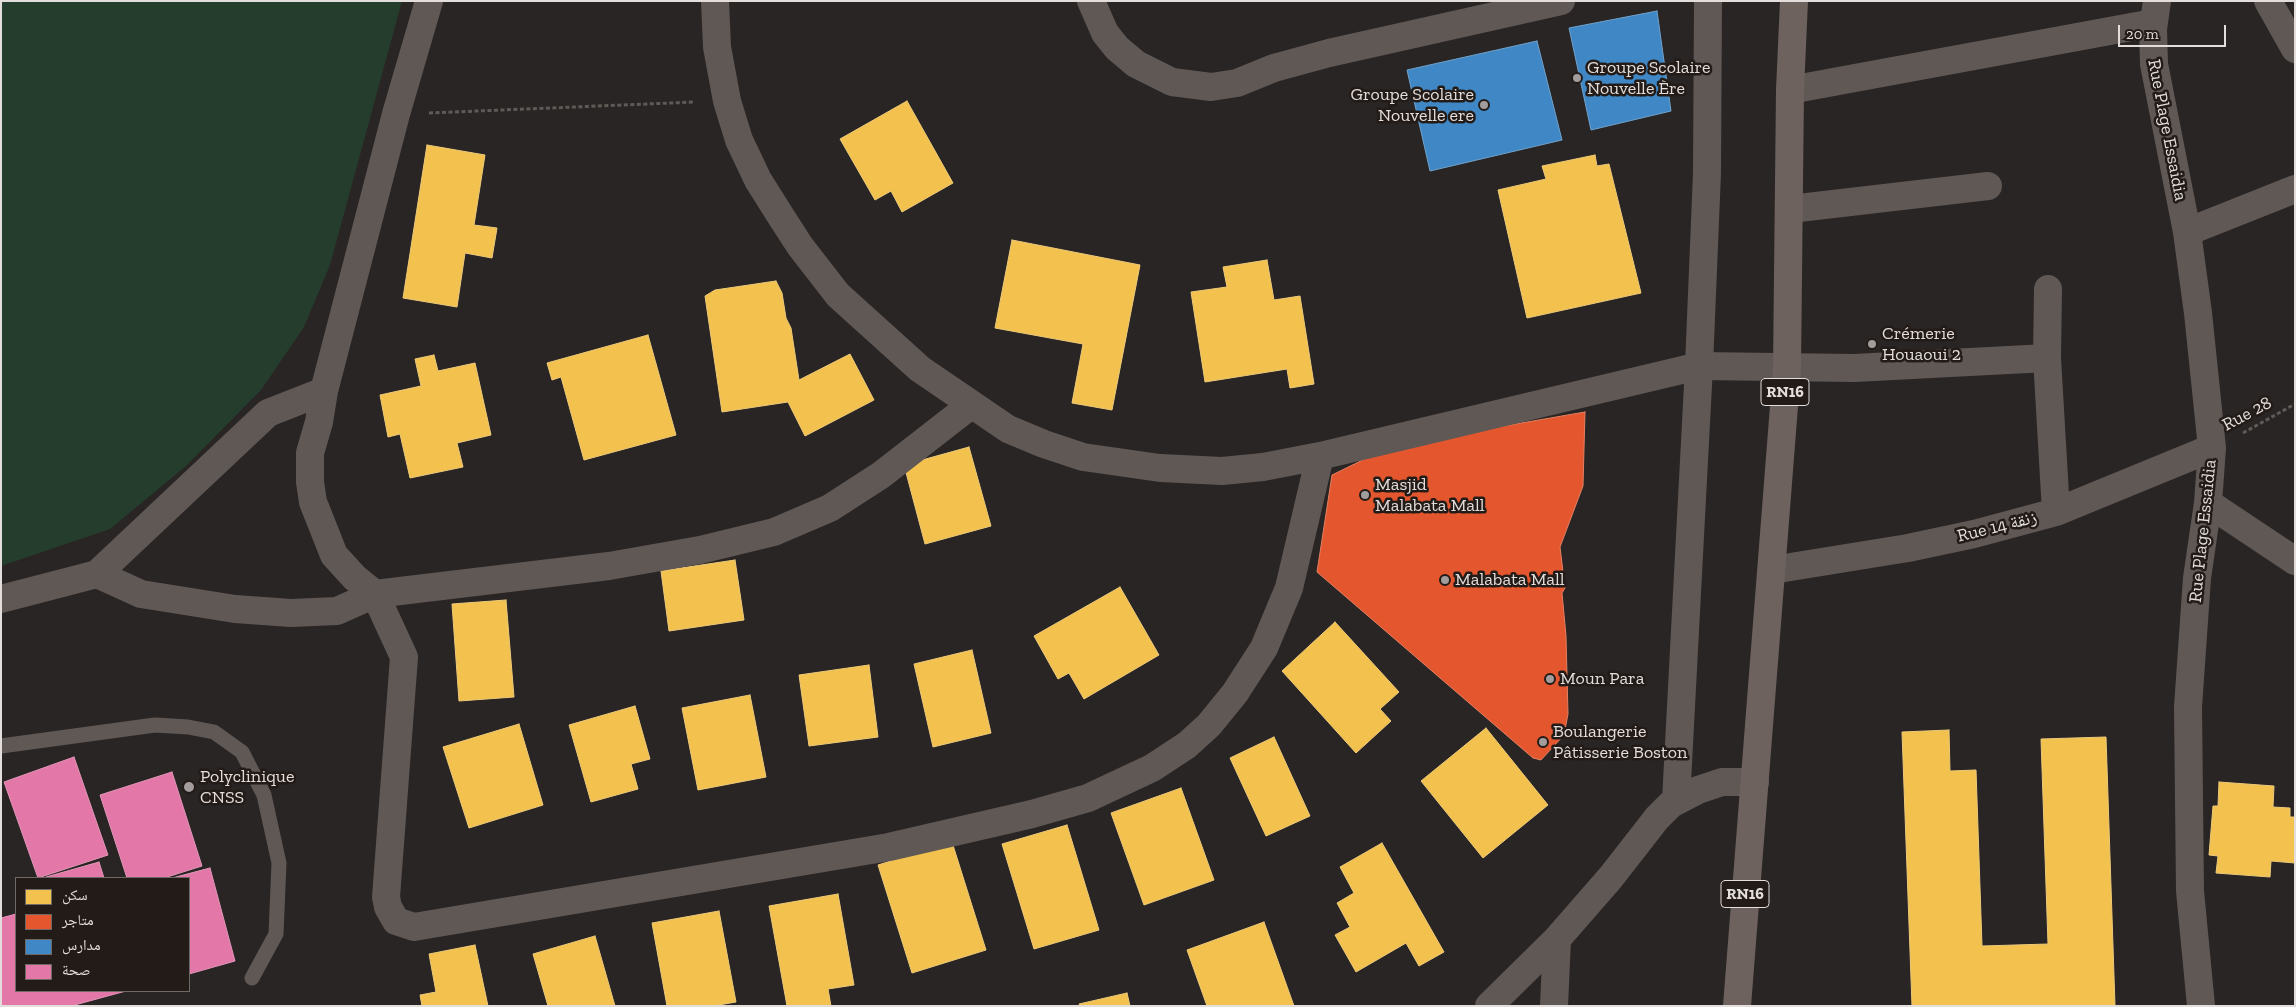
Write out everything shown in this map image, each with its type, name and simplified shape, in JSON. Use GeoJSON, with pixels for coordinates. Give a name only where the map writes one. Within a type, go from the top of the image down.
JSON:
{"type":"FeatureCollection","features":[{"type":"Feature","properties":{"kind":"main road","name":"RN16"},"geometry":{"type":"LineString","coordinates":[[1737,1006],[1787,368],[1790,90],[1794,1]]}},
{"type":"Feature","properties":{"kind":"street"},"geometry":{"type":"LineString","coordinates":[[429,1],[396,114],[324,391],[319,422],[310,453],[310,482],[313,502],[334,555],[355,578],[375,594],[404,657],[386,902],[399,923],[414,927],[429,926],[889,847],[1032,814],[1088,798],[1152,768],[1188,745],[1209,725],[1235,693],[1264,648],[1289,588],[1320,456]]}},
{"type":"Feature","properties":{"kind":"street"},"geometry":{"type":"LineString","coordinates":[[715,1],[717,47],[727,101],[739,140],[758,180],[800,246],[838,294],[875,331],[920,369],[971,405],[1008,429],[1083,457],[1160,468],[1222,471],[1263,467],[1320,456],[1699,366],[1787,368],[1888,367],[2047,358]]}},
{"type":"Feature","properties":{"kind":"street"},"geometry":{"type":"LineString","coordinates":[[1091,1],[1105,33],[1117,48],[1136,64],[1172,82],[1211,87],[1238,83],[1274,68],[1329,53],[1561,1]]}},
{"type":"Feature","properties":{"kind":"street"},"geometry":{"type":"LineString","coordinates":[[1676,801],[1699,366],[1707,173],[1708,1]]}},
{"type":"Feature","properties":{"kind":"street"},"geometry":{"type":"LineString","coordinates":[[2268,1],[2295,49]]}},
{"type":"Feature","properties":{"kind":"street"},"geometry":{"type":"LineString","coordinates":[[1790,90],[2156,12]]}},
{"type":"Feature","properties":{"kind":"street","name":"Rue Plage Essaidia"},"geometry":{"type":"LineString","coordinates":[[2156,12],[2152,48],[2155,72],[2187,232],[2198,313],[2212,448],[2208,503],[2197,578],[2188,707],[2190,891],[2201,1006]]}},
{"type":"Feature","properties":{"kind":"street"},"geometry":{"type":"LineString","coordinates":[[1790,209],[1988,186]]}},
{"type":"Feature","properties":{"kind":"street"},"geometry":{"type":"LineString","coordinates":[[2187,232],[2295,189]]}},
{"type":"Feature","properties":{"kind":"street"},"geometry":{"type":"LineString","coordinates":[[2048,289],[2047,358],[2056,512]]}},
{"type":"Feature","properties":{"kind":"street"},"geometry":{"type":"LineString","coordinates":[[1,599],[97,574],[268,414],[324,391]]}},
{"type":"Feature","properties":{"kind":"street"},"geometry":{"type":"LineString","coordinates":[[97,574],[141,594],[235,609],[291,613],[337,611],[375,594],[609,566],[700,550],[774,532],[830,508],[881,474],[971,405]]}},
{"type":"Feature","properties":{"kind":"street","name":"Rue 14 زنقة"},"geometry":{"type":"LineString","coordinates":[[1772,570],[1908,548],[1974,534],[2056,512],[2212,448]]}},
{"type":"Feature","properties":{"kind":"street"},"geometry":{"type":"LineString","coordinates":[[2208,503],[2295,561]]}},
{"type":"Feature","properties":{"kind":"street"},"geometry":{"type":"LineString","coordinates":[[1489,1006],[1557,939],[1611,877],[1657,818],[1676,801],[1698,790],[1722,782],[1755,782]]}},
{"type":"Feature","properties":{"kind":"street"},"geometry":{"type":"LineString","coordinates":[[1554,1006],[1557,939]]}},
{"type":"Feature","properties":{"kind":"lane"},"geometry":{"type":"LineString","coordinates":[[1,746],[155,725],[188,727],[214,732],[242,752],[264,795],[278,863],[276,934],[252,978]]}},
{"type":"Feature","properties":{"kind":"path"},"geometry":{"type":"LineString","coordinates":[[396,114],[727,101]]}},
{"type":"Feature","properties":{"kind":"path","name":"Rue 28"},"geometry":{"type":"LineString","coordinates":[[2212,448],[2295,404]]}},
{"type":"Feature","properties":{"kind":"green space"},"geometry":{"type":"Polygon","coordinates":[[[1,1],[402,1],[330,265],[304,327],[261,390],[186,466],[110,529],[1,566],[1,1]]]}},
{"type":"Feature","properties":{"kind":"building: سكن"},"geometry":{"type":"Polygon","coordinates":[[[907,101],[953,183],[902,212],[891,191],[875,200],[840,139],[907,101]]]}},
{"type":"Feature","properties":{"kind":"building: سكن"},"geometry":{"type":"Polygon","coordinates":[[[427,145],[485,155],[474,225],[497,228],[492,258],[465,253],[457,307],[403,298],[427,145]]]}},
{"type":"Feature","properties":{"kind":"building: سكن"},"geometry":{"type":"Polygon","coordinates":[[[1595,155],[1597,166],[1609,164],[1641,293],[1527,318],[1498,190],[1546,179],[1542,166],[1595,155]]]}},
{"type":"Feature","properties":{"kind":"building: سكن"},"geometry":{"type":"Polygon","coordinates":[[[1012,240],[1140,265],[1112,410],[1072,403],[1083,344],[995,328],[1012,240]]]}},
{"type":"Feature","properties":{"kind":"building: سكن"},"geometry":{"type":"Polygon","coordinates":[[[1267,260],[1274,300],[1300,296],[1314,384],[1290,388],[1287,369],[1205,382],[1191,292],[1227,287],[1223,267],[1267,260]]]}},
{"type":"Feature","properties":{"kind":"building: سكن"},"geometry":{"type":"Polygon","coordinates":[[[776,281],[782,293],[786,318],[791,328],[799,380],[850,354],[874,400],[805,436],[788,402],[722,412],[705,296],[715,290],[776,281]]]}},
{"type":"Feature","properties":{"kind":"building: سكن"},"geometry":{"type":"Polygon","coordinates":[[[648,335],[676,435],[584,460],[561,377],[552,380],[547,363],[648,335]]]}},
{"type":"Feature","properties":{"kind":"building: سكن"},"geometry":{"type":"Polygon","coordinates":[[[434,355],[438,371],[475,363],[491,435],[457,443],[463,467],[410,478],[400,434],[388,437],[380,395],[421,386],[415,359],[434,355]]]}},
{"type":"Feature","properties":{"kind":"building: سكن"},"geometry":{"type":"Polygon","coordinates":[[[969,447],[991,526],[925,544],[904,465],[969,447]]]}},
{"type":"Feature","properties":{"kind":"building: سكن"},"geometry":{"type":"Polygon","coordinates":[[[735,560],[744,620],[669,631],[661,571],[735,560]]]}},
{"type":"Feature","properties":{"kind":"building: سكن"},"geometry":{"type":"Polygon","coordinates":[[[1120,587],[1159,655],[1084,699],[1069,673],[1058,679],[1034,636],[1120,587]]]}},
{"type":"Feature","properties":{"kind":"building: سكن"},"geometry":{"type":"Polygon","coordinates":[[[506,600],[514,697],[459,701],[452,604],[506,600]]]}},
{"type":"Feature","properties":{"kind":"building: سكن"},"geometry":{"type":"Polygon","coordinates":[[[1335,622],[1399,692],[1380,709],[1391,721],[1356,753],[1282,671],[1335,622]]]}},
{"type":"Feature","properties":{"kind":"building: سكن"},"geometry":{"type":"Polygon","coordinates":[[[972,650],[991,733],[933,747],[914,664],[972,650]]]}},
{"type":"Feature","properties":{"kind":"building: سكن"},"geometry":{"type":"Polygon","coordinates":[[[869,665],[878,737],[809,746],[799,675],[869,665]]]}},
{"type":"Feature","properties":{"kind":"building: سكن"},"geometry":{"type":"Polygon","coordinates":[[[750,695],[766,777],[698,790],[682,708],[750,695]]]}},
{"type":"Feature","properties":{"kind":"building: سكن"},"geometry":{"type":"Polygon","coordinates":[[[635,706],[650,759],[631,764],[638,789],[591,802],[569,725],[635,706]]]}},
{"type":"Feature","properties":{"kind":"building: سكن"},"geometry":{"type":"Polygon","coordinates":[[[519,724],[543,805],[469,828],[443,747],[519,724]]]}},
{"type":"Feature","properties":{"kind":"building: سكن"},"geometry":{"type":"Polygon","coordinates":[[[1486,728],[1548,805],[1483,858],[1421,781],[1486,728]]]}},
{"type":"Feature","properties":{"kind":"building: سكن"},"geometry":{"type":"Polygon","coordinates":[[[1949,730],[1950,771],[1976,770],[1982,946],[2048,944],[2041,739],[2106,737],[2115,1006],[1912,1006],[1902,732],[1949,730]]]}},
{"type":"Feature","properties":{"kind":"building: سكن"},"geometry":{"type":"Polygon","coordinates":[[[1274,737],[1310,816],[1266,836],[1230,758],[1274,737]]]}},
{"type":"Feature","properties":{"kind":"building: سكن"},"geometry":{"type":"Polygon","coordinates":[[[2219,782],[2274,786],[2273,807],[2290,808],[2290,817],[2295,817],[2295,863],[2271,861],[2270,877],[2216,873],[2218,856],[2209,855],[2213,806],[2218,806],[2219,782]]]}},
{"type":"Feature","properties":{"kind":"building: سكن"},"geometry":{"type":"Polygon","coordinates":[[[1181,788],[1214,880],[1144,905],[1111,813],[1181,788]]]}},
{"type":"Feature","properties":{"kind":"building: سكن"},"geometry":{"type":"Polygon","coordinates":[[[1067,825],[1099,930],[1034,949],[1002,844],[1067,825]]]}},
{"type":"Feature","properties":{"kind":"building: سكن"},"geometry":{"type":"Polygon","coordinates":[[[952,842],[986,950],[912,973],[878,865],[952,842]]]}},
{"type":"Feature","properties":{"kind":"building: سكن"},"geometry":{"type":"Polygon","coordinates":[[[1382,843],[1444,952],[1419,966],[1406,943],[1356,972],[1335,935],[1350,927],[1337,903],[1354,893],[1340,867],[1382,843]]]}},
{"type":"Feature","properties":{"kind":"building: سكن"},"geometry":{"type":"Polygon","coordinates":[[[838,894],[854,985],[828,989],[831,1006],[787,1006],[769,906],[838,894]]]}},
{"type":"Feature","properties":{"kind":"building: سكن"},"geometry":{"type":"Polygon","coordinates":[[[719,911],[736,1002],[713,1006],[667,1006],[652,923],[719,911]]]}},
{"type":"Feature","properties":{"kind":"building: سكن"},"geometry":{"type":"Polygon","coordinates":[[[1264,922],[1294,1006],[1207,1006],[1187,950],[1264,922]]]}},
{"type":"Feature","properties":{"kind":"building: سكن"},"geometry":{"type":"Polygon","coordinates":[[[595,936],[615,1006],[548,1006],[533,954],[595,936]]]}},
{"type":"Feature","properties":{"kind":"building: سكن"},"geometry":{"type":"Polygon","coordinates":[[[475,945],[488,1006],[422,1006],[420,995],[436,992],[429,954],[475,945]]]}},
{"type":"Feature","properties":{"kind":"building: سكن"},"geometry":{"type":"Polygon","coordinates":[[[1127,993],[1130,1006],[1080,1006],[1079,1004],[1127,993]]]}},
{"type":"Feature","properties":{"kind":"building: متاجر","name":"Malabata Mall"},"geometry":{"type":"Polygon","coordinates":[[[1585,412],[1583,486],[1560,547],[1565,588],[1562,593],[1566,636],[1568,714],[1564,735],[1541,760],[1533,758],[1317,572],[1332,475],[1377,453],[1452,435],[1585,412]]]}},
{"type":"Feature","properties":{"kind":"building: مدارس"},"geometry":{"type":"Polygon","coordinates":[[[1657,11],[1671,111],[1591,130],[1569,28],[1657,11]]]}},
{"type":"Feature","properties":{"kind":"building: مدارس","name":"Groupe Scolaire Nouvelle ere"},"geometry":{"type":"Polygon","coordinates":[[[1537,41],[1562,140],[1430,171],[1407,70],[1537,41]]]}},
{"type":"Feature","properties":{"kind":"building: صحة"},"geometry":{"type":"Polygon","coordinates":[[[74,757],[108,855],[38,877],[4,782],[74,757]]]}},
{"type":"Feature","properties":{"kind":"building: صحة"},"geometry":{"type":"Polygon","coordinates":[[[172,772],[202,866],[167,877],[127,877],[100,795],[172,772]]]}},
{"type":"Feature","properties":{"kind":"building: صحة"},"geometry":{"type":"Polygon","coordinates":[[[99,862],[104,877],[46,877],[99,862]]]}},
{"type":"Feature","properties":{"kind":"building: صحة"},"geometry":{"type":"Polygon","coordinates":[[[210,868],[235,961],[190,974],[190,877],[176,877],[210,868]]]}},
{"type":"Feature","properties":{"kind":"building: صحة"},"geometry":{"type":"Polygon","coordinates":[[[15,914],[15,992],[122,992],[71,1006],[1,1006],[1,918],[15,914]]]}},
{"type":"Feature","properties":{"kind":"place","name":"Groupe Scolaire Nouvelle Ère"},"geometry":{"type":"Point","coordinates":[1577,78]}},
{"type":"Feature","properties":{"kind":"place","name":"Groupe Scolaire Nouvelle ere"},"geometry":{"type":"Point","coordinates":[1484,105]}},
{"type":"Feature","properties":{"kind":"place","name":"Crémerie Houaoui 2"},"geometry":{"type":"Point","coordinates":[1872,344]}},
{"type":"Feature","properties":{"kind":"place","name":"Masjid Malabata Mall"},"geometry":{"type":"Point","coordinates":[1365,495]}},
{"type":"Feature","properties":{"kind":"place","name":"Malabata Mall"},"geometry":{"type":"Point","coordinates":[1445,580]}},
{"type":"Feature","properties":{"kind":"place","name":"Moun Para"},"geometry":{"type":"Point","coordinates":[1550,679]}},
{"type":"Feature","properties":{"kind":"place","name":"Boulangerie Pâtisserie Boston"},"geometry":{"type":"Point","coordinates":[1543,742]}},
{"type":"Feature","properties":{"kind":"place","name":"Polyclinique CNSS"},"geometry":{"type":"Point","coordinates":[189,787]}}]}
